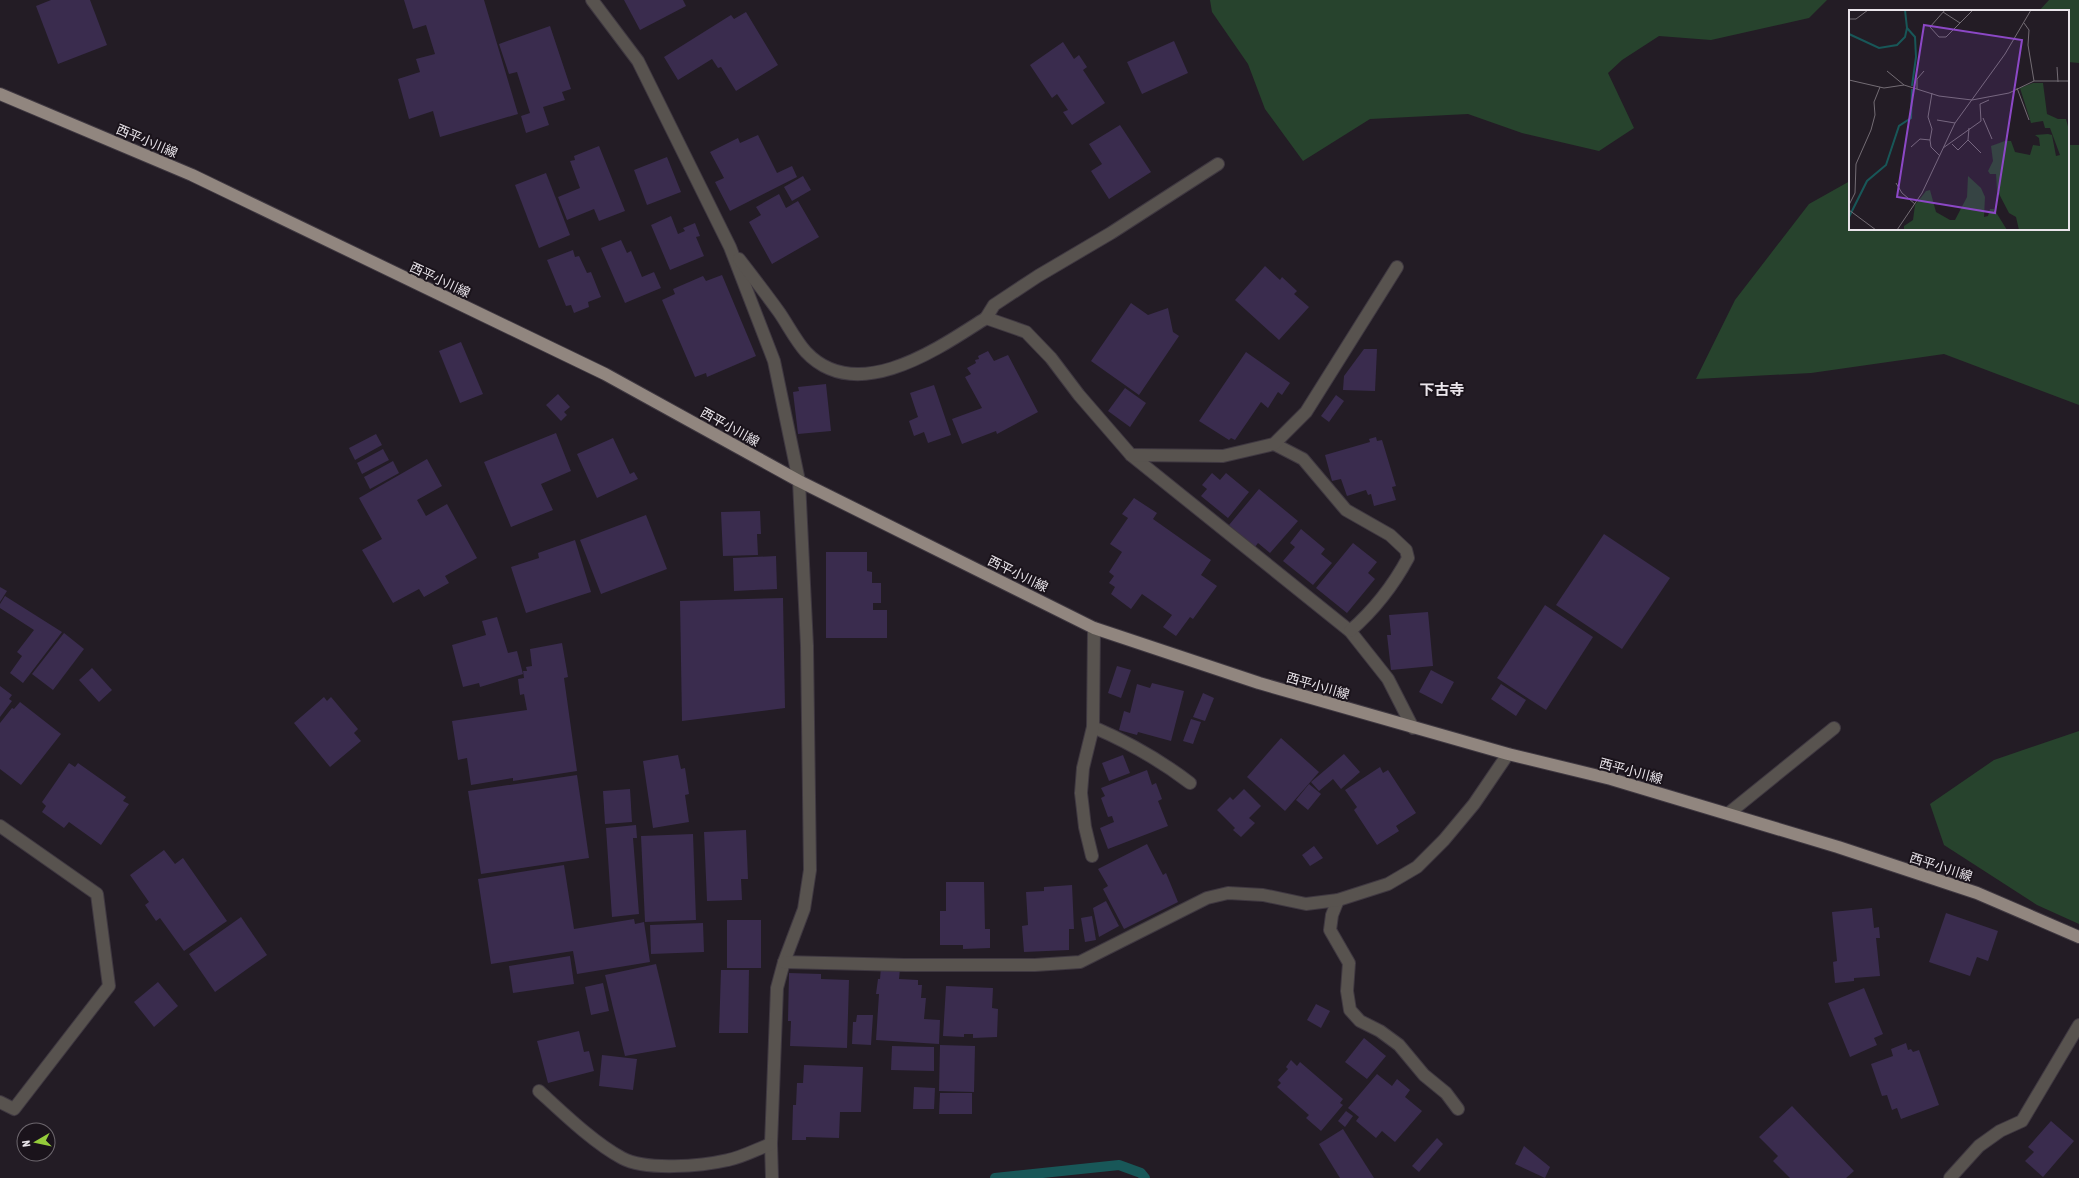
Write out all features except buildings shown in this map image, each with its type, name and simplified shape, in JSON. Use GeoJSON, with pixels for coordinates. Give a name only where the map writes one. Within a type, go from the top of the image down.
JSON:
{"type":"FeatureCollection","features":[{"type":"Feature","properties":{"kind":"main road","name":"西平小川線"},"geometry":{"type":"LineString","coordinates":[[0,94],[192,176],[605,374],[799,481],[1094,628],[1259,683],[1413,728],[1508,754],[1611,779],[1729,813],[1977,894],[2079,937]]}},
{"type":"Feature","properties":{"kind":"street"},"geometry":{"type":"LineString","coordinates":[[592,0],[638,61],[730,247],[774,361],[799,481],[807,646],[810,870],[804,909],[784,962],[777,988],[771,1144],[772,1178]]}},
{"type":"Feature","properties":{"kind":"street"},"geometry":{"type":"LineString","coordinates":[[730,247],[779,312],[806,352],[831,371],[864,374],[895,368],[927,355],[986,318],[994,306],[1038,276],[1111,233],[1218,164]]}},
{"type":"Feature","properties":{"kind":"street"},"geometry":{"type":"LineString","coordinates":[[1131,455],[1223,456],[1274,444],[1306,412],[1397,267]]}},
{"type":"Feature","properties":{"kind":"street"},"geometry":{"type":"LineString","coordinates":[[986,318],[1026,332],[1051,358],[1079,395],[1131,455],[1350,630],[1388,679],[1413,728]]}},
{"type":"Feature","properties":{"kind":"street"},"geometry":{"type":"LineString","coordinates":[[1274,444],[1302,459],[1346,510],[1390,535],[1406,550],[1408,558],[1398,576],[1369,614],[1350,630]]}},
{"type":"Feature","properties":{"kind":"street"},"geometry":{"type":"LineString","coordinates":[[1092,856],[1081,793],[1083,768],[1093,727],[1094,628]]}},
{"type":"Feature","properties":{"kind":"street"},"geometry":{"type":"LineString","coordinates":[[1093,727],[1127,742],[1163,763],[1190,784]]}},
{"type":"Feature","properties":{"kind":"street"},"geometry":{"type":"LineString","coordinates":[[1729,813],[1834,728]]}},
{"type":"Feature","properties":{"kind":"street"},"geometry":{"type":"LineString","coordinates":[[784,962],[905,965],[1035,965],[1080,962],[1206,898],[1228,893],[1263,895],[1306,904],[1338,900],[1388,884],[1417,867],[1444,840],[1474,804],[1508,754]]}},
{"type":"Feature","properties":{"kind":"street"},"geometry":{"type":"LineString","coordinates":[[0,826],[97,894],[109,986],[14,1109],[0,1102]]}},
{"type":"Feature","properties":{"kind":"street"},"geometry":{"type":"LineString","coordinates":[[1338,900],[1332,914],[1330,930],[1349,963],[1347,990],[1350,1010],[1360,1021],[1380,1031],[1399,1045],[1424,1075],[1446,1093],[1458,1109]]}},
{"type":"Feature","properties":{"kind":"street"},"geometry":{"type":"LineString","coordinates":[[1950,1178],[1979,1146],[2000,1131],[2022,1121],[2079,1025]]}},
{"type":"Feature","properties":{"kind":"street"},"geometry":{"type":"LineString","coordinates":[[539,1091],[579,1127],[623,1159],[651,1167],[689,1165],[728,1160],[771,1144]]}},
{"type":"Feature","properties":{"kind":"green space"},"geometry":{"type":"Polygon","coordinates":[[[1210,0],[1827,0],[1809,18],[1711,40],[1659,36],[1622,60],[1608,73],[1634,128],[1599,151],[1522,133],[1468,114],[1370,119],[1303,161],[1265,109],[1248,64],[1212,12],[1210,0]]]}},
{"type":"Feature","properties":{"kind":"green space"},"geometry":{"type":"Polygon","coordinates":[[[2049,0],[2079,0],[2079,63],[2069,62],[2069,10],[2040,10],[2049,0]]]}},
{"type":"Feature","properties":{"kind":"green space"},"geometry":{"type":"Polygon","coordinates":[[[2069,145],[2079,145],[2079,405],[1944,354],[1811,373],[1696,379],[1735,300],[1809,204],[1849,182],[1849,230],[2069,230],[2069,145]]]}},
{"type":"Feature","properties":{"kind":"green space"},"geometry":{"type":"Polygon","coordinates":[[[2079,731],[2079,924],[2037,905],[1944,845],[1930,804],[1994,760],[2079,731]]]}},
{"type":"Feature","properties":{"kind":"waterway"},"geometry":{"type":"LineString","coordinates":[[995,1178],[1119,1165],[1141,1173],[1145,1178]]}},
{"type":"Feature","properties":{"kind":"district","name":"下古寺"},"geometry":{"type":"Point","coordinates":[1442,389]}}]}
